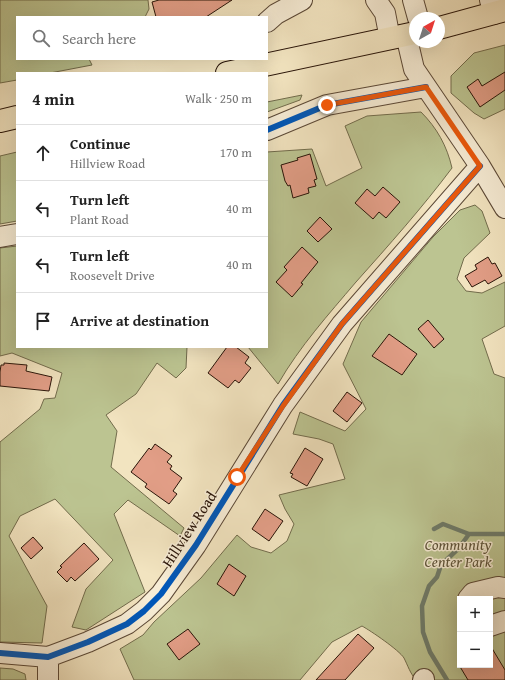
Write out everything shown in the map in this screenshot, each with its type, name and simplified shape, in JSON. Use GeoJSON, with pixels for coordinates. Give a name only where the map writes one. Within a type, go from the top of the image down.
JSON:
{"type":"FeatureCollection","features":[{"type":"Feature","properties":{"kind":"main road"},"geometry":{"type":"LineString","coordinates":[[445,26],[496,8]]}},
{"type":"Feature","properties":{"kind":"main road"},"geometry":{"type":"LineString","coordinates":[[230,72],[258,63],[404,36]]}},
{"type":"Feature","properties":{"kind":"main road"},"geometry":{"type":"LineString","coordinates":[[0,121],[16,117]]}},
{"type":"Feature","properties":{"kind":"street"},"geometry":{"type":"LineString","coordinates":[[268,21],[276,14],[302,0]]}},
{"type":"Feature","properties":{"kind":"street"},"geometry":{"type":"LineString","coordinates":[[376,0],[404,36],[411,62],[426,87],[480,166],[505,208]]}},
{"type":"Feature","properties":{"kind":"street"},"geometry":{"type":"LineString","coordinates":[[413,0],[416,12]]}},
{"type":"Feature","properties":{"kind":"street"},"geometry":{"type":"LineString","coordinates":[[268,130],[327,105],[426,87]]}},
{"type":"Feature","properties":{"kind":"street","name":"Hillview Road"},"geometry":{"type":"LineString","coordinates":[[0,653],[48,657],[88,642],[127,624],[144,612],[161,594],[196,546],[275,418],[342,324],[480,166]]}},
{"type":"Feature","properties":{"kind":"street"},"geometry":{"type":"LineString","coordinates":[[0,237],[16,234]]}},
{"type":"Feature","properties":{"kind":"street"},"geometry":{"type":"LineString","coordinates":[[470,596],[473,593],[498,587],[505,588]]}},
{"type":"Feature","properties":{"kind":"street"},"geometry":{"type":"LineString","coordinates":[[493,625],[505,621]]}},
{"type":"Feature","properties":{"kind":"street"},"geometry":{"type":"LineString","coordinates":[[48,657],[48,680]]}},
{"type":"Feature","properties":{"kind":"green space"},"geometry":{"type":"Polygon","coordinates":[[[0,0],[148,0],[149,9],[146,16],[16,16],[16,60],[90,60],[92,65],[55,72],[16,72],[16,80],[0,83],[0,0]]]}},
{"type":"Feature","properties":{"kind":"green space"},"geometry":{"type":"Polygon","coordinates":[[[505,45],[505,109],[484,119],[474,113],[451,93],[451,76],[474,53],[505,45]]]}},
{"type":"Feature","properties":{"kind":"green space"},"geometry":{"type":"Polygon","coordinates":[[[302,95],[300,100],[268,112],[268,102],[302,95]]]}},
{"type":"Feature","properties":{"kind":"green space"},"geometry":{"type":"Polygon","coordinates":[[[421,112],[432,124],[441,138],[452,168],[417,212],[315,331],[278,384],[249,348],[268,348],[268,152],[312,149],[326,186],[362,168],[345,126],[367,116],[421,112]]]}},
{"type":"Feature","properties":{"kind":"green space"},"geometry":{"type":"Polygon","coordinates":[[[16,152],[16,221],[0,224],[0,156],[16,152]]]}},
{"type":"Feature","properties":{"kind":"green space","name":"Community Center Park"},"geometry":{"type":"Polygon","coordinates":[[[475,205],[482,211],[490,233],[464,258],[457,279],[466,291],[482,293],[505,282],[505,326],[482,339],[494,374],[505,378],[505,680],[416,680],[404,658],[397,650],[362,626],[332,642],[300,680],[134,680],[120,649],[143,635],[154,622],[201,578],[237,535],[251,547],[271,553],[287,541],[294,524],[279,495],[345,479],[333,444],[319,439],[293,434],[300,412],[345,431],[366,409],[343,364],[361,322],[433,237],[460,210],[475,205]]]}},
{"type":"Feature","properties":{"kind":"green space"},"geometry":{"type":"Polygon","coordinates":[[[16,246],[16,348],[187,348],[186,368],[176,378],[157,363],[136,394],[106,415],[117,431],[111,467],[184,528],[180,536],[128,500],[114,514],[145,592],[86,630],[72,627],[86,589],[113,560],[55,499],[20,516],[9,536],[47,606],[42,643],[0,642],[0,442],[40,409],[44,399],[55,398],[62,373],[12,353],[0,356],[0,248],[16,246]]]}},
{"type":"Feature","properties":{"kind":"green space"},"geometry":{"type":"Polygon","coordinates":[[[0,668],[13,669],[25,674],[26,680],[0,680],[0,668]]]}},
{"type":"Feature","properties":{"kind":"building"},"geometry":{"type":"Polygon","coordinates":[[[159,0],[232,0],[208,16],[156,16],[152,2],[159,0]]]}},
{"type":"Feature","properties":{"kind":"building"},"geometry":{"type":"Polygon","coordinates":[[[505,72],[505,90],[480,107],[467,87],[478,79],[482,86],[505,72]]]}},
{"type":"Feature","properties":{"kind":"building"},"geometry":{"type":"Polygon","coordinates":[[[310,154],[317,179],[314,180],[316,186],[308,188],[309,193],[293,198],[290,185],[288,186],[285,181],[281,165],[298,160],[297,158],[310,154]]]}},
{"type":"Feature","properties":{"kind":"building"},"geometry":{"type":"Polygon","coordinates":[[[383,187],[400,202],[386,218],[379,212],[373,219],[355,203],[367,189],[375,196],[383,187]]]}},
{"type":"Feature","properties":{"kind":"building"},"geometry":{"type":"Polygon","coordinates":[[[320,217],[332,229],[318,242],[307,231],[320,217]]]}},
{"type":"Feature","properties":{"kind":"building"},"geometry":{"type":"Polygon","coordinates":[[[302,247],[318,262],[292,297],[276,282],[287,270],[284,267],[302,247]]]}},
{"type":"Feature","properties":{"kind":"building"},"geometry":{"type":"Polygon","coordinates":[[[488,257],[492,264],[495,263],[502,276],[488,284],[485,280],[472,287],[465,276],[477,269],[475,265],[488,257]]]}},
{"type":"Feature","properties":{"kind":"building"},"geometry":{"type":"Polygon","coordinates":[[[428,320],[444,339],[434,348],[418,329],[428,320]]]}},
{"type":"Feature","properties":{"kind":"building"},"geometry":{"type":"Polygon","coordinates":[[[389,334],[417,354],[402,375],[372,356],[389,334]]]}},
{"type":"Feature","properties":{"kind":"building"},"geometry":{"type":"Polygon","coordinates":[[[226,348],[237,348],[249,357],[245,363],[251,368],[239,383],[235,380],[228,388],[208,373],[226,348]]]}},
{"type":"Feature","properties":{"kind":"building"},"geometry":{"type":"Polygon","coordinates":[[[4,363],[27,365],[26,371],[52,377],[49,391],[0,386],[1,365],[4,365],[4,363]]]}},
{"type":"Feature","properties":{"kind":"building"},"geometry":{"type":"Polygon","coordinates":[[[347,392],[362,403],[347,422],[333,411],[347,392]]]}},
{"type":"Feature","properties":{"kind":"building"},"geometry":{"type":"Polygon","coordinates":[[[155,444],[172,456],[167,462],[172,466],[170,469],[182,478],[173,491],[177,494],[169,504],[145,487],[147,484],[131,472],[149,448],[151,450],[155,444]]]}},
{"type":"Feature","properties":{"kind":"building"},"geometry":{"type":"Polygon","coordinates":[[[305,448],[323,459],[307,486],[291,477],[293,474],[290,473],[305,448]]]}},
{"type":"Feature","properties":{"kind":"building"},"geometry":{"type":"Polygon","coordinates":[[[265,509],[283,521],[269,541],[252,529],[265,509]]]}},
{"type":"Feature","properties":{"kind":"building"},"geometry":{"type":"Polygon","coordinates":[[[33,537],[43,548],[31,559],[21,548],[33,537]]]}},
{"type":"Feature","properties":{"kind":"building"},"geometry":{"type":"Polygon","coordinates":[[[84,543],[99,559],[75,581],[71,577],[67,582],[57,572],[62,567],[60,566],[84,543]]]}},
{"type":"Feature","properties":{"kind":"building"},"geometry":{"type":"Polygon","coordinates":[[[229,564],[246,576],[234,596],[217,584],[229,564]]]}},
{"type":"Feature","properties":{"kind":"building"},"geometry":{"type":"Polygon","coordinates":[[[188,629],[200,644],[179,660],[167,644],[188,629]]]}},
{"type":"Feature","properties":{"kind":"building"},"geometry":{"type":"Polygon","coordinates":[[[358,634],[374,648],[345,680],[316,680],[358,634]]]}},
{"type":"Feature","properties":{"kind":"building"},"geometry":{"type":"Polygon","coordinates":[[[493,650],[505,670],[505,680],[468,680],[461,668],[493,668],[493,650]]]}},
{"type":"Feature","properties":{"kind":"waterway"},"geometry":{"type":"LineString","coordinates":[[434,529],[443,524],[469,534]]}},
{"type":"Feature","properties":{"kind":"waterway"},"geometry":{"type":"LineString","coordinates":[[447,680],[430,652],[423,632],[422,606],[429,586],[437,577],[441,565],[459,548],[469,534],[505,534]]}},
{"type":"Feature","properties":{"kind":"cycle path"},"geometry":{"type":"LineString","coordinates":[[268,130],[327,105],[426,87]]}},
{"type":"Feature","properties":{"kind":"cycle path"},"geometry":{"type":"LineString","coordinates":[[0,653],[48,657],[88,642],[127,624],[144,611],[161,594],[196,545],[283,405],[342,324],[480,166]]}},
{"type":"Feature","properties":{"kind":"route"},"geometry":{"type":"LineString","coordinates":[[237,477],[283,406],[342,324],[480,166],[426,87],[327,105]]}}]}
